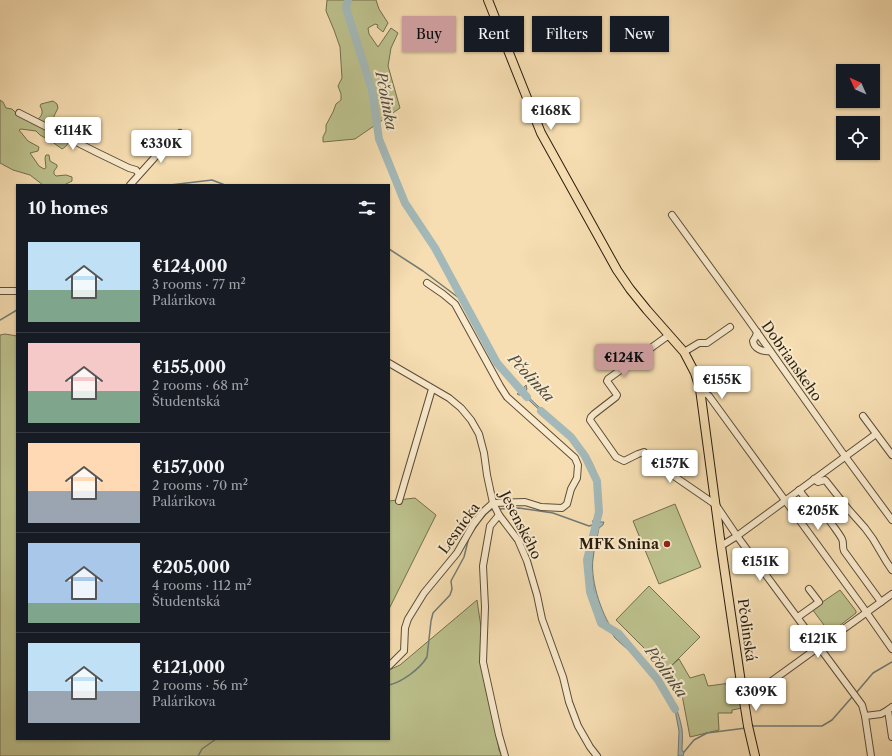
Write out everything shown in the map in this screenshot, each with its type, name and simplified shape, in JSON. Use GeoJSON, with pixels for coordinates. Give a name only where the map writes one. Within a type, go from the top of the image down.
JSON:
{"type":"FeatureCollection","features":[{"type":"Feature","properties":{"kind":"main road","name":"Pčolinská"},"geometry":{"type":"LineString","coordinates":[[488,0],[541,133],[617,270],[630,289],[684,352],[695,373],[700,389],[744,701],[755,756]]}},
{"type":"Feature","properties":{"kind":"street"},"geometry":{"type":"LineString","coordinates":[[18,113],[89,149],[136,170],[139,174]]}},
{"type":"Feature","properties":{"kind":"street"},"geometry":{"type":"LineString","coordinates":[[131,184],[164,147],[180,133]]}},
{"type":"Feature","properties":{"kind":"street","name":"Dobrianskeho"},"geometry":{"type":"LineString","coordinates":[[672,215],[845,457],[892,520]]}},
{"type":"Feature","properties":{"kind":"street","name":"Lesnícka"},"geometry":{"type":"LineString","coordinates":[[390,665],[404,651],[404,628],[408,619],[424,593],[457,553],[473,525],[483,512],[493,503],[525,502],[541,507],[562,508],[567,504],[571,489],[577,478],[578,465],[575,458],[507,397],[455,304],[427,283]]}},
{"type":"Feature","properties":{"kind":"street"},"geometry":{"type":"LineString","coordinates":[[0,291],[16,291]]}},
{"type":"Feature","properties":{"kind":"street"},"geometry":{"type":"LineString","coordinates":[[684,352],[699,343],[707,343],[730,327]]}},
{"type":"Feature","properties":{"kind":"street"},"geometry":{"type":"LineString","coordinates":[[757,332],[753,344],[758,349],[770,351]]}},
{"type":"Feature","properties":{"kind":"street"},"geometry":{"type":"LineString","coordinates":[[669,335],[608,379],[607,381],[617,396],[594,414],[590,420],[616,457],[624,461],[644,452],[652,461],[716,505],[737,536],[820,646],[862,705],[871,756]]}},
{"type":"Feature","properties":{"kind":"street","name":"Jesenského"},"geometry":{"type":"LineString","coordinates":[[390,364],[449,398],[461,408],[471,420],[479,434],[493,503],[518,540],[527,561],[542,618],[563,677],[568,702],[578,726],[597,756]]}},
{"type":"Feature","properties":{"kind":"street"},"geometry":{"type":"LineString","coordinates":[[399,501],[432,389]]}},
{"type":"Feature","properties":{"kind":"street"},"geometry":{"type":"LineString","coordinates":[[700,389],[709,396],[867,612],[892,649]]}},
{"type":"Feature","properties":{"kind":"street"},"geometry":{"type":"LineString","coordinates":[[863,416],[892,455]]}},
{"type":"Feature","properties":{"kind":"street"},"geometry":{"type":"LineString","coordinates":[[721,546],[737,536],[876,434]]}},
{"type":"Feature","properties":{"kind":"street"},"geometry":{"type":"LineString","coordinates":[[814,479],[818,482],[826,481],[865,528],[892,570]]}},
{"type":"Feature","properties":{"kind":"street"},"geometry":{"type":"LineString","coordinates":[[800,490],[816,512],[827,519],[842,540],[844,551],[881,602]]}},
{"type":"Feature","properties":{"kind":"street"},"geometry":{"type":"LineString","coordinates":[[499,514],[490,526],[483,566],[485,607],[483,662],[505,756]]}},
{"type":"Feature","properties":{"kind":"street"},"geometry":{"type":"LineString","coordinates":[[798,617],[818,602],[809,589]]}},
{"type":"Feature","properties":{"kind":"street"},"geometry":{"type":"LineString","coordinates":[[744,701],[892,594]]}},
{"type":"Feature","properties":{"kind":"street"},"geometry":{"type":"LineString","coordinates":[[865,716],[881,714],[890,708],[892,737]]}},
{"type":"Feature","properties":{"kind":"green space"},"geometry":{"type":"Polygon","coordinates":[[[327,0],[376,0],[379,9],[388,23],[383,32],[377,27],[378,25],[375,24],[368,28],[369,34],[378,47],[391,28],[398,33],[391,48],[388,66],[400,108],[355,139],[323,142],[326,125],[336,104],[341,100],[341,94],[338,86],[342,78],[340,47],[326,11],[327,0]]]}},
{"type":"Feature","properties":{"kind":"green space"},"geometry":{"type":"Polygon","coordinates":[[[0,100],[6,108],[12,109],[18,115],[37,120],[42,114],[41,104],[53,101],[57,104],[58,108],[54,116],[54,121],[50,125],[49,129],[63,127],[68,139],[65,147],[62,149],[36,131],[19,130],[28,141],[39,147],[38,151],[30,153],[39,166],[44,169],[46,168],[45,158],[46,155],[49,155],[50,161],[57,165],[54,174],[56,176],[66,175],[72,177],[72,181],[66,184],[42,184],[30,175],[13,170],[0,163],[0,100]]]}},
{"type":"Feature","properties":{"kind":"green space"},"geometry":{"type":"Polygon","coordinates":[[[5,334],[16,336],[16,740],[390,740],[390,670],[400,665],[477,600],[499,750],[502,756],[0,756],[0,335],[5,334]]]}},
{"type":"Feature","properties":{"kind":"green space"},"geometry":{"type":"Polygon","coordinates":[[[415,498],[436,515],[390,607],[390,501],[415,498]]]}},
{"type":"Feature","properties":{"kind":"green space","name":"MFK Snina"},"geometry":{"type":"Polygon","coordinates":[[[675,504],[701,567],[659,584],[633,521],[675,504]]]}},
{"type":"Feature","properties":{"kind":"green space"},"geometry":{"type":"Polygon","coordinates":[[[649,586],[700,637],[670,667],[679,659],[690,678],[704,674],[708,686],[738,682],[742,708],[732,710],[732,713],[718,713],[719,730],[690,737],[682,695],[666,672],[667,671],[616,620],[649,586]]]}},
{"type":"Feature","properties":{"kind":"green space"},"geometry":{"type":"Polygon","coordinates":[[[840,590],[856,613],[830,633],[812,609],[840,590]]]}},
{"type":"Feature","properties":{"kind":"shaded area"},"geometry":{"type":"Polygon","coordinates":[[[526,385],[527,389],[525,392],[534,403],[571,434],[580,444],[593,464],[597,474],[601,496],[600,522],[604,522],[599,528],[593,559],[594,578],[602,610],[617,636],[649,666],[666,688],[673,700],[682,729],[683,756],[678,756],[679,731],[675,710],[667,693],[650,670],[615,638],[604,621],[594,594],[590,561],[597,527],[592,521],[595,521],[599,492],[598,483],[593,468],[578,446],[561,428],[524,395],[517,394],[526,385]]]}},
{"type":"Feature","properties":{"kind":"waterway","name":"Pčolinka"},"geometry":{"type":"LineString","coordinates":[[348,0],[346,8],[372,90],[379,139],[405,203],[435,248],[497,363],[527,397]]}},
{"type":"Feature","properties":{"kind":"waterway"},"geometry":{"type":"LineString","coordinates":[[178,184],[212,180],[222,184]]}},
{"type":"Feature","properties":{"kind":"waterway"},"geometry":{"type":"LineString","coordinates":[[390,250],[423,271],[463,301]]}},
{"type":"Feature","properties":{"kind":"waterway"},"geometry":{"type":"LineString","coordinates":[[0,320],[16,311]]}},
{"type":"Feature","properties":{"kind":"waterway","name":"Pčolinka"},"geometry":{"type":"LineString","coordinates":[[541,411],[571,437],[585,456],[597,481],[599,512],[587,560],[590,592],[601,623],[619,634],[658,680],[675,709]]}},
{"type":"Feature","properties":{"kind":"waterway"},"geometry":{"type":"LineString","coordinates":[[499,509],[519,508],[553,513],[589,526],[596,524]]}},
{"type":"Feature","properties":{"kind":"waterway"},"geometry":{"type":"LineString","coordinates":[[390,685],[410,674],[420,666],[427,657],[433,613],[450,595],[452,589],[451,581],[464,557],[469,537],[486,514],[495,509]]}},
{"type":"Feature","properties":{"kind":"waterway"},"geometry":{"type":"LineString","coordinates":[[856,693],[873,673],[892,662]]}},
{"type":"Feature","properties":{"kind":"waterway"},"geometry":{"type":"LineString","coordinates":[[752,726],[822,726],[832,720],[853,696]]}},
{"type":"Feature","properties":{"kind":"waterway"},"geometry":{"type":"LineString","coordinates":[[684,752],[694,740],[707,733],[746,728]]}},
{"type":"Feature","properties":{"kind":"waterway"},"geometry":{"type":"LineString","coordinates":[[198,756],[202,749],[215,740]]}},
{"type":"Feature","properties":{"kind":"place","name":"MFK Snina"},"geometry":{"type":"Point","coordinates":[667,544]}}]}
